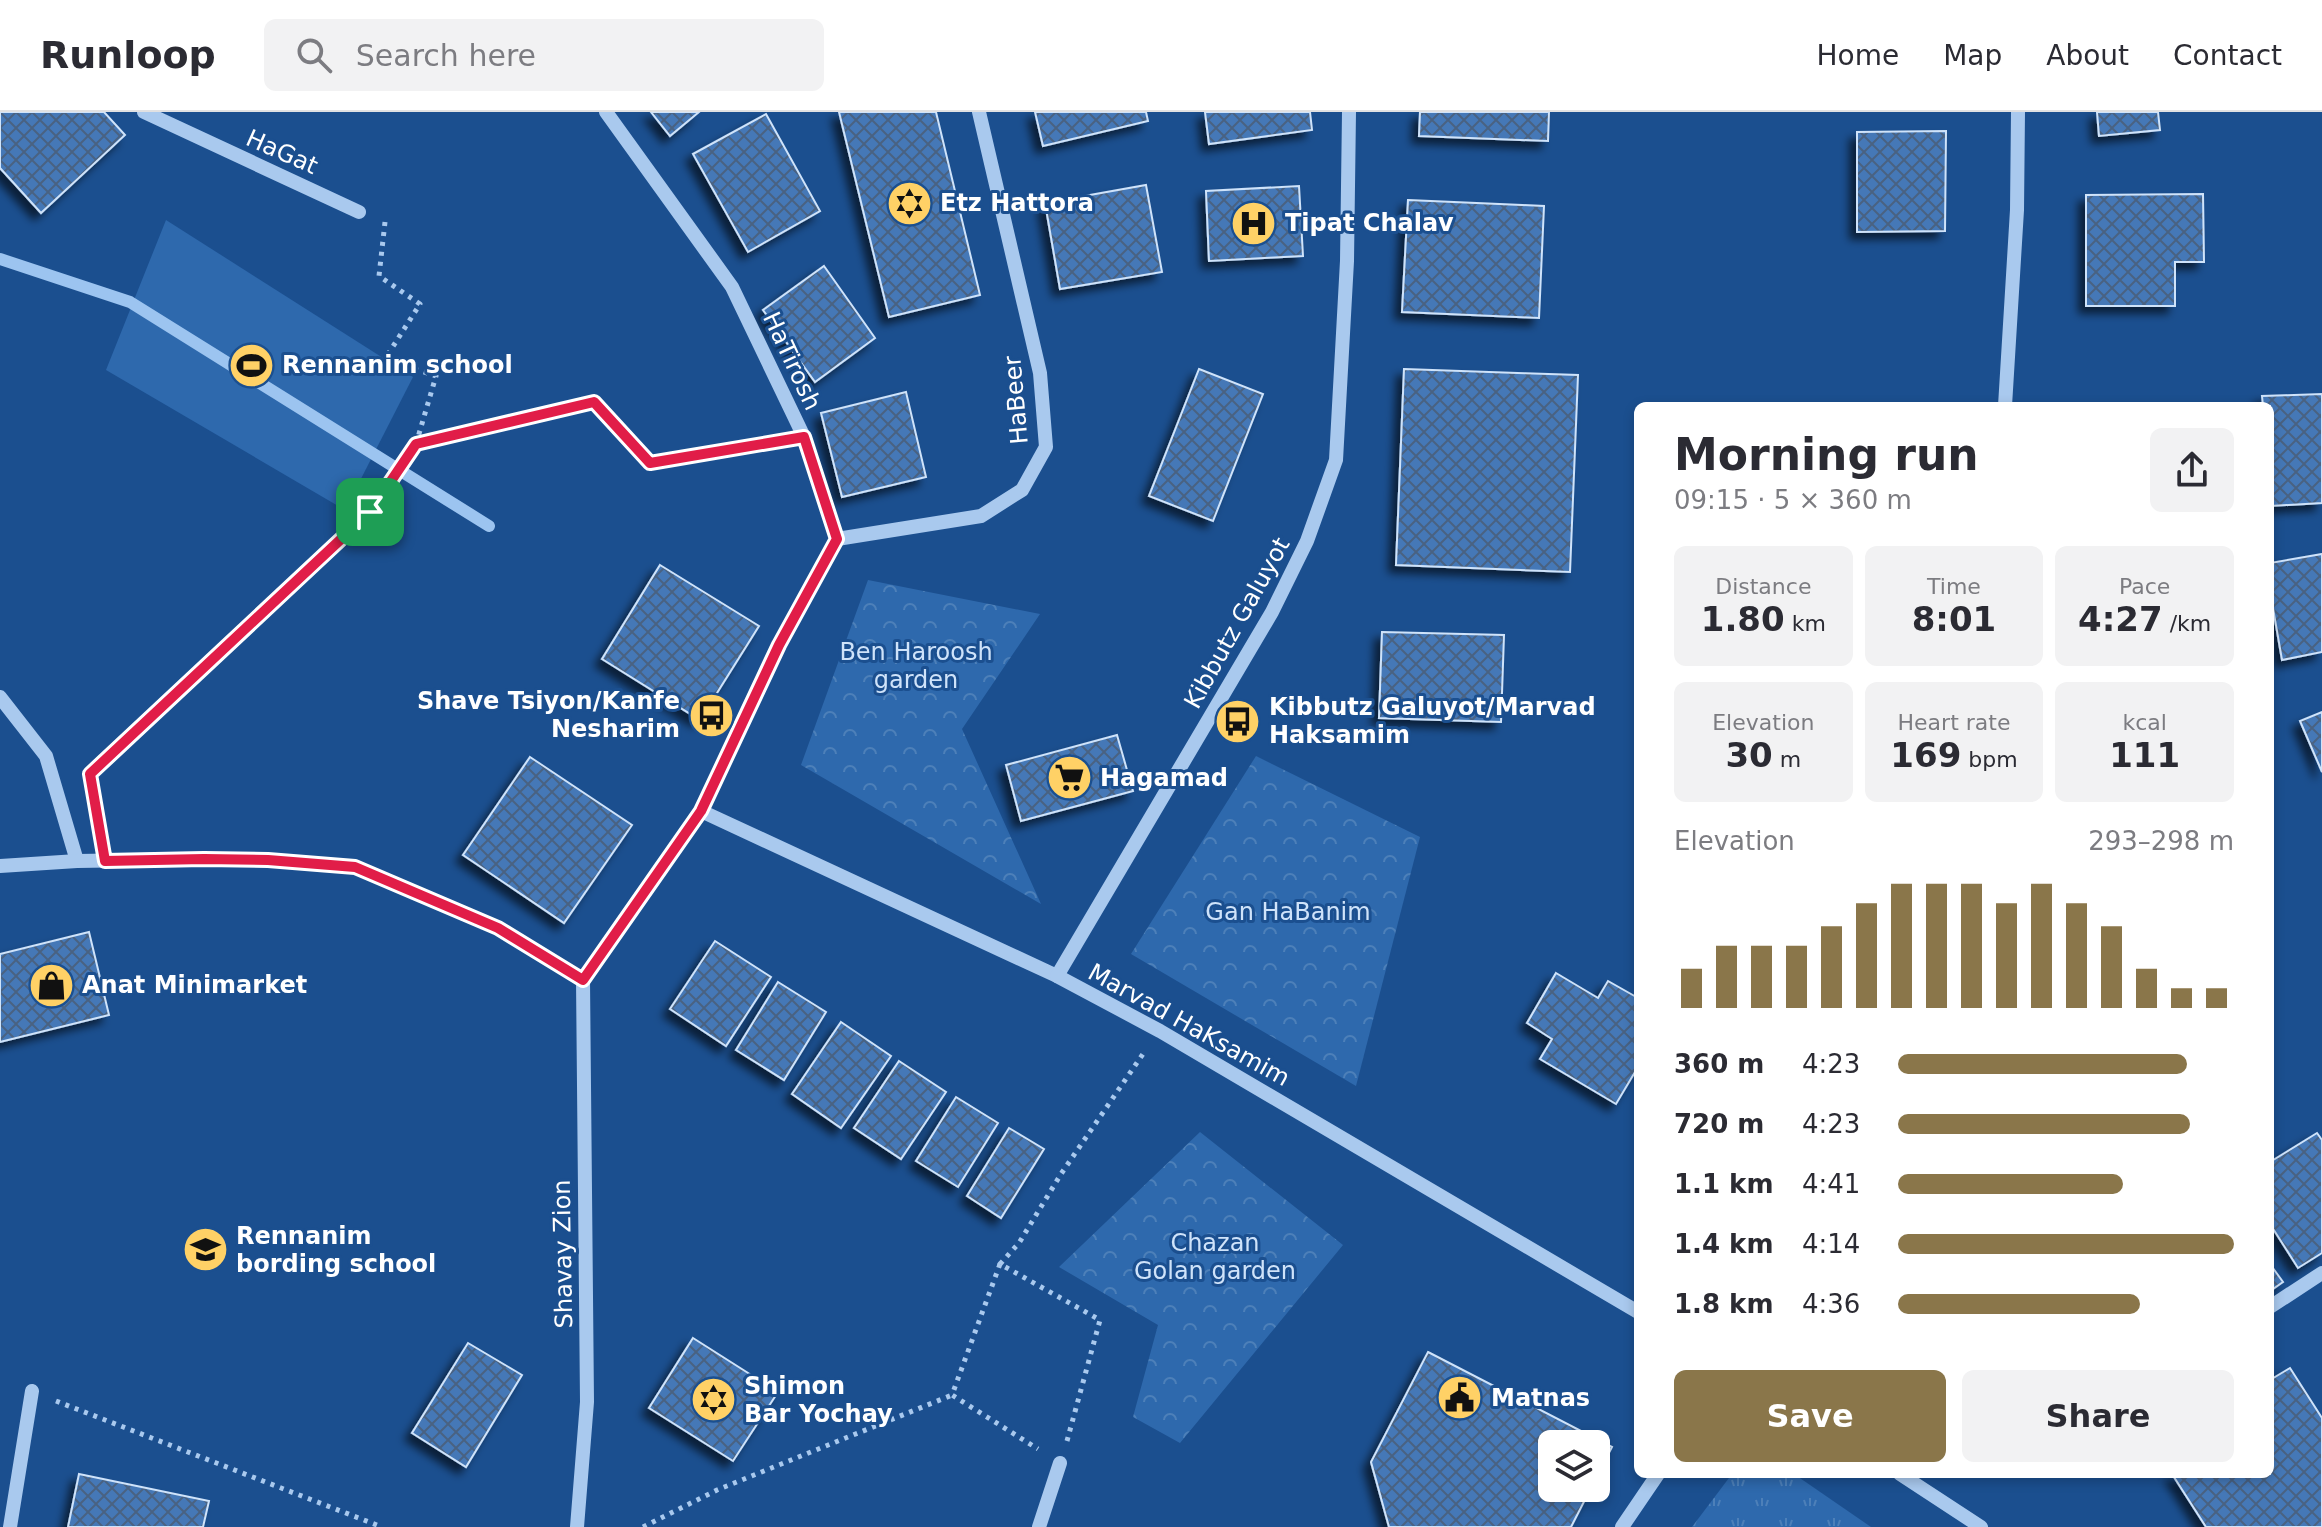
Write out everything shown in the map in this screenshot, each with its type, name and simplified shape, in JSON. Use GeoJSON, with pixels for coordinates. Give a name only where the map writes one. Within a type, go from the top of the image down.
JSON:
{"type":"FeatureCollection","features":[{"type":"Feature","properties":{"kind":"street","name":"HaGat"},"geometry":{"type":"LineString","coordinates":[[144,112],[359,212]]}},
{"type":"Feature","properties":{"kind":"street","name":"HaTirosh"},"geometry":{"type":"LineString","coordinates":[[606,112],[732,287],[804,437],[837,539]]}},
{"type":"Feature","properties":{"kind":"street","name":"HaBeer"},"geometry":{"type":"LineString","coordinates":[[837,539],[981,516],[1022,490],[1046,447],[1040,373],[979,112]]}},
{"type":"Feature","properties":{"kind":"street","name":"Kibbutz Galuyot"},"geometry":{"type":"LineString","coordinates":[[1057,976],[1272,612],[1307,541],[1336,460],[1347,261],[1349,112]]}},
{"type":"Feature","properties":{"kind":"street"},"geometry":{"type":"LineString","coordinates":[[2005,402],[2017,210],[2018,112]]}},
{"type":"Feature","properties":{"kind":"street"},"geometry":{"type":"LineString","coordinates":[[0,866],[204,859],[355,867],[498,928],[583,980],[701,811],[779,645],[837,539]]}},
{"type":"Feature","properties":{"kind":"street"},"geometry":{"type":"LineString","coordinates":[[0,697],[46,756],[77,861]]}},
{"type":"Feature","properties":{"kind":"street","name":"Marvad HaKsamim"},"geometry":{"type":"LineString","coordinates":[[701,811],[1057,976],[1160,1031],[1634,1310]]}},
{"type":"Feature","properties":{"kind":"street","name":"Shavay Zion"},"geometry":{"type":"LineString","coordinates":[[577,1527],[587,1402],[583,980]]}},
{"type":"Feature","properties":{"kind":"street"},"geometry":{"type":"LineString","coordinates":[[2274,1304],[2322,1273]]}},
{"type":"Feature","properties":{"kind":"street"},"geometry":{"type":"LineString","coordinates":[[10,1527],[32,1391]]}},
{"type":"Feature","properties":{"kind":"street"},"geometry":{"type":"LineString","coordinates":[[1039,1527],[1060,1463]]}},
{"type":"Feature","properties":{"kind":"street"},"geometry":{"type":"LineString","coordinates":[[1622,1527],[1655,1478]]}},
{"type":"Feature","properties":{"kind":"street"},"geometry":{"type":"LineString","coordinates":[[1906,1478],[1981,1527]]}},
{"type":"Feature","properties":{"kind":"path"},"geometry":{"type":"LineString","coordinates":[[105,861],[90,774],[370,512],[416,444],[436,376],[385,359],[420,304],[379,276],[386,217],[359,212]]}},
{"type":"Feature","properties":{"kind":"path"},"geometry":{"type":"LineString","coordinates":[[416,444],[594,402],[650,463],[804,437]]}},
{"type":"Feature","properties":{"kind":"path"},"geometry":{"type":"LineString","coordinates":[[643,1527],[717,1490],[952,1395],[1000,1264],[1019,1243],[1061,1174],[1160,1031]]}},
{"type":"Feature","properties":{"kind":"path"},"geometry":{"type":"LineString","coordinates":[[952,1395],[1060,1463],[1100,1320],[1000,1264]]}},
{"type":"Feature","properties":{"kind":"path"},"geometry":{"type":"LineString","coordinates":[[32,1391],[382,1527]]}},
{"type":"Feature","properties":{"kind":"green space","name":"Rennanim school"},"geometry":{"type":"Polygon","coordinates":[[[166,220],[413,377],[345,510],[106,370],[166,220]]]}},
{"type":"Feature","properties":{"kind":"green space","name":"Ben Haroosh garden"},"geometry":{"type":"Polygon","coordinates":[[[868,580],[1040,614],[962,729],[1041,904],[801,765],[868,580]]]}},
{"type":"Feature","properties":{"kind":"green space","name":"Gan HaBanim"},"geometry":{"type":"Polygon","coordinates":[[[1256,756],[1420,837],[1356,1086],[1131,954],[1256,756]]]}},
{"type":"Feature","properties":{"kind":"green space","name":"Chazan Golan garden"},"geometry":{"type":"Polygon","coordinates":[[[1200,1132],[1343,1245],[1180,1443],[1133,1417],[1158,1325],[1059,1267],[1200,1132]]]}},
{"type":"Feature","properties":{"kind":"green space"},"geometry":{"type":"Polygon","coordinates":[[[1729,1478],[1800,1478],[1871,1527],[1692,1527],[1729,1478]]]}},
{"type":"Feature","properties":{"kind":"building"},"geometry":{"type":"Polygon","coordinates":[[[0,112],[104,112],[125,135],[41,213],[0,168],[0,112]]]}},
{"type":"Feature","properties":{"kind":"building"},"geometry":{"type":"Polygon","coordinates":[[[651,112],[699,112],[670,136],[651,112]]]}},
{"type":"Feature","properties":{"kind":"building","name":"Etz Hattora"},"geometry":{"type":"Polygon","coordinates":[[[839,112],[936,112],[980,295],[889,317],[839,112]]]}},
{"type":"Feature","properties":{"kind":"building"},"geometry":{"type":"Polygon","coordinates":[[[1035,112],[1146,112],[1148,121],[1043,146],[1035,112]]]}},
{"type":"Feature","properties":{"kind":"building"},"geometry":{"type":"Polygon","coordinates":[[[1205,112],[1310,112],[1312,130],[1209,144],[1205,112]]]}},
{"type":"Feature","properties":{"kind":"building"},"geometry":{"type":"Polygon","coordinates":[[[1420,112],[1549,112],[1548,141],[1419,136],[1420,112]]]}},
{"type":"Feature","properties":{"kind":"building"},"geometry":{"type":"Polygon","coordinates":[[[2097,112],[2158,112],[2160,130],[2099,136],[2097,112]]]}},
{"type":"Feature","properties":{"kind":"building"},"geometry":{"type":"Polygon","coordinates":[[[766,114],[820,211],[748,252],[693,154],[766,114]]]}},
{"type":"Feature","properties":{"kind":"building"},"geometry":{"type":"Polygon","coordinates":[[[1946,131],[1945,231],[1857,232],[1857,132],[1946,131]]]}},
{"type":"Feature","properties":{"kind":"building"},"geometry":{"type":"Polygon","coordinates":[[[1146,185],[1162,272],[1060,289],[1045,203],[1146,185]]]}},
{"type":"Feature","properties":{"kind":"building","name":"Tipat Chalav"},"geometry":{"type":"Polygon","coordinates":[[[1299,186],[1303,256],[1209,261],[1206,191],[1299,186]]]}},
{"type":"Feature","properties":{"kind":"building"},"geometry":{"type":"Polygon","coordinates":[[[2203,194],[2204,262],[2175,262],[2175,306],[2086,306],[2086,195],[2203,194]]]}},
{"type":"Feature","properties":{"kind":"building"},"geometry":{"type":"Polygon","coordinates":[[[1408,200],[1544,206],[1539,318],[1402,312],[1408,200]]]}},
{"type":"Feature","properties":{"kind":"building"},"geometry":{"type":"Polygon","coordinates":[[[824,266],[875,338],[815,382],[763,310],[824,266]]]}},
{"type":"Feature","properties":{"kind":"building"},"geometry":{"type":"Polygon","coordinates":[[[1199,369],[1263,394],[1213,521],[1149,496],[1199,369]]]}},
{"type":"Feature","properties":{"kind":"building"},"geometry":{"type":"Polygon","coordinates":[[[1404,369],[1578,375],[1570,572],[1396,565],[1404,369]]]}},
{"type":"Feature","properties":{"kind":"building"},"geometry":{"type":"Polygon","coordinates":[[[906,392],[926,477],[842,497],[821,413],[906,392]]]}},
{"type":"Feature","properties":{"kind":"building"},"geometry":{"type":"Polygon","coordinates":[[[2322,394],[2322,503],[2274,506],[2274,402],[2263,402],[2262,396],[2322,394]]]}},
{"type":"Feature","properties":{"kind":"building"},"geometry":{"type":"Polygon","coordinates":[[[2322,554],[2322,652],[2282,660],[2274,614],[2274,562],[2322,554]]]}},
{"type":"Feature","properties":{"kind":"building"},"geometry":{"type":"Polygon","coordinates":[[[660,565],[759,626],[700,720],[602,659],[660,565]]]}},
{"type":"Feature","properties":{"kind":"building"},"geometry":{"type":"Polygon","coordinates":[[[1382,632],[1504,635],[1501,722],[1379,718],[1382,632]]]}},
{"type":"Feature","properties":{"kind":"building"},"geometry":{"type":"Polygon","coordinates":[[[2322,712],[2322,772],[2300,721],[2322,712]]]}},
{"type":"Feature","properties":{"kind":"building","name":"Hagamad"},"geometry":{"type":"Polygon","coordinates":[[[1117,735],[1133,791],[1021,821],[1006,765],[1117,735]]]}},
{"type":"Feature","properties":{"kind":"building"},"geometry":{"type":"Polygon","coordinates":[[[530,757],[632,825],[564,923],[463,855],[530,757]]]}},
{"type":"Feature","properties":{"kind":"building","name":"Anat Minimarket"},"geometry":{"type":"Polygon","coordinates":[[[89,932],[109,1015],[0,1042],[0,954],[89,932]]]}},
{"type":"Feature","properties":{"kind":"building"},"geometry":{"type":"Polygon","coordinates":[[[715,941],[771,977],[726,1046],[670,1009],[715,941]]]}},
{"type":"Feature","properties":{"kind":"building"},"geometry":{"type":"Polygon","coordinates":[[[1556,973],[1598,998],[1608,981],[1634,996],[1634,1074],[1616,1104],[1540,1059],[1552,1039],[1527,1023],[1556,973]]]}},
{"type":"Feature","properties":{"kind":"building"},"geometry":{"type":"Polygon","coordinates":[[[778,982],[826,1012],[784,1080],[736,1050],[778,982]]]}},
{"type":"Feature","properties":{"kind":"building"},"geometry":{"type":"Polygon","coordinates":[[[841,1022],[891,1056],[841,1128],[792,1094],[841,1022]]]}},
{"type":"Feature","properties":{"kind":"building"},"geometry":{"type":"Polygon","coordinates":[[[899,1061],[946,1092],[901,1159],[854,1128],[899,1061]]]}},
{"type":"Feature","properties":{"kind":"building"},"geometry":{"type":"Polygon","coordinates":[[[956,1097],[998,1123],[958,1187],[916,1161],[956,1097]]]}},
{"type":"Feature","properties":{"kind":"building"},"geometry":{"type":"Polygon","coordinates":[[[1009,1128],[1044,1149],[1001,1218],[967,1196],[1009,1128]]]}},
{"type":"Feature","properties":{"kind":"building"},"geometry":{"type":"Polygon","coordinates":[[[2317,1133],[2322,1140],[2322,1253],[2298,1268],[2274,1230],[2274,1160],[2317,1133]]]}},
{"type":"Feature","properties":{"kind":"building"},"geometry":{"type":"Polygon","coordinates":[[[2274,1270],[2283,1282],[2274,1288],[2274,1270]]]}},
{"type":"Feature","properties":{"kind":"building","name":"Shimon Bar Yochay"},"geometry":{"type":"Polygon","coordinates":[[[693,1338],[778,1392],[733,1461],[649,1408],[693,1338]]]}},
{"type":"Feature","properties":{"kind":"building"},"geometry":{"type":"Polygon","coordinates":[[[468,1343],[522,1375],[466,1467],[412,1433],[468,1343]]]}},
{"type":"Feature","properties":{"kind":"building","name":"Matnas"},"geometry":{"type":"Polygon","coordinates":[[[1428,1352],[1579,1430],[1538,1430],[1538,1502],[1584,1502],[1571,1527],[1389,1527],[1371,1462],[1428,1352]]]}},
{"type":"Feature","properties":{"kind":"building"},"geometry":{"type":"Polygon","coordinates":[[[2290,1368],[2322,1418],[2322,1527],[2206,1527],[2175,1478],[2274,1478],[2274,1378],[2290,1368]]]}},
{"type":"Feature","properties":{"kind":"building"},"geometry":{"type":"Polygon","coordinates":[[[79,1474],[209,1501],[203,1527],[68,1527],[79,1474]]]}},
{"type":"Feature","properties":{"kind":"waterway"},"geometry":{"type":"LineString","coordinates":[[0,259],[130,302],[489,526]]}},
{"type":"Feature","properties":{"kind":"place","name":"Etz Hattora"},"geometry":{"type":"Point","coordinates":[909,203]}},
{"type":"Feature","properties":{"kind":"place","name":"Tipat Chalav"},"geometry":{"type":"Point","coordinates":[1254,223]}},
{"type":"Feature","properties":{"kind":"place","name":"Rennanim school"},"geometry":{"type":"Point","coordinates":[251,365]}},
{"type":"Feature","properties":{"kind":"place","name":"Shave Tsiyon/Kanfe Nesharim"},"geometry":{"type":"Point","coordinates":[711,715]}},
{"type":"Feature","properties":{"kind":"place","name":"Kibbutz Galuyot/Marvad Haksamim"},"geometry":{"type":"Point","coordinates":[1238,721]}},
{"type":"Feature","properties":{"kind":"place","name":"Hagamad"},"geometry":{"type":"Point","coordinates":[1069,778]}},
{"type":"Feature","properties":{"kind":"place","name":"Anat Minimarket"},"geometry":{"type":"Point","coordinates":[51,985]}},
{"type":"Feature","properties":{"kind":"place","name":"Rennanim bording school"},"geometry":{"type":"Point","coordinates":[205,1250]}},
{"type":"Feature","properties":{"kind":"place","name":"Matnas"},"geometry":{"type":"Point","coordinates":[1460,1398]}},
{"type":"Feature","properties":{"kind":"place","name":"Shimon Bar Yochay"},"geometry":{"type":"Point","coordinates":[713,1400]}},
{"type":"Feature","properties":{"kind":"route"},"geometry":{"type":"LineString","coordinates":[[594,402],[650,463],[804,437],[837,539],[779,645],[701,811],[583,980],[498,928],[355,867],[268,860],[105,861],[90,774],[370,512],[416,444],[594,402]]}}]}
